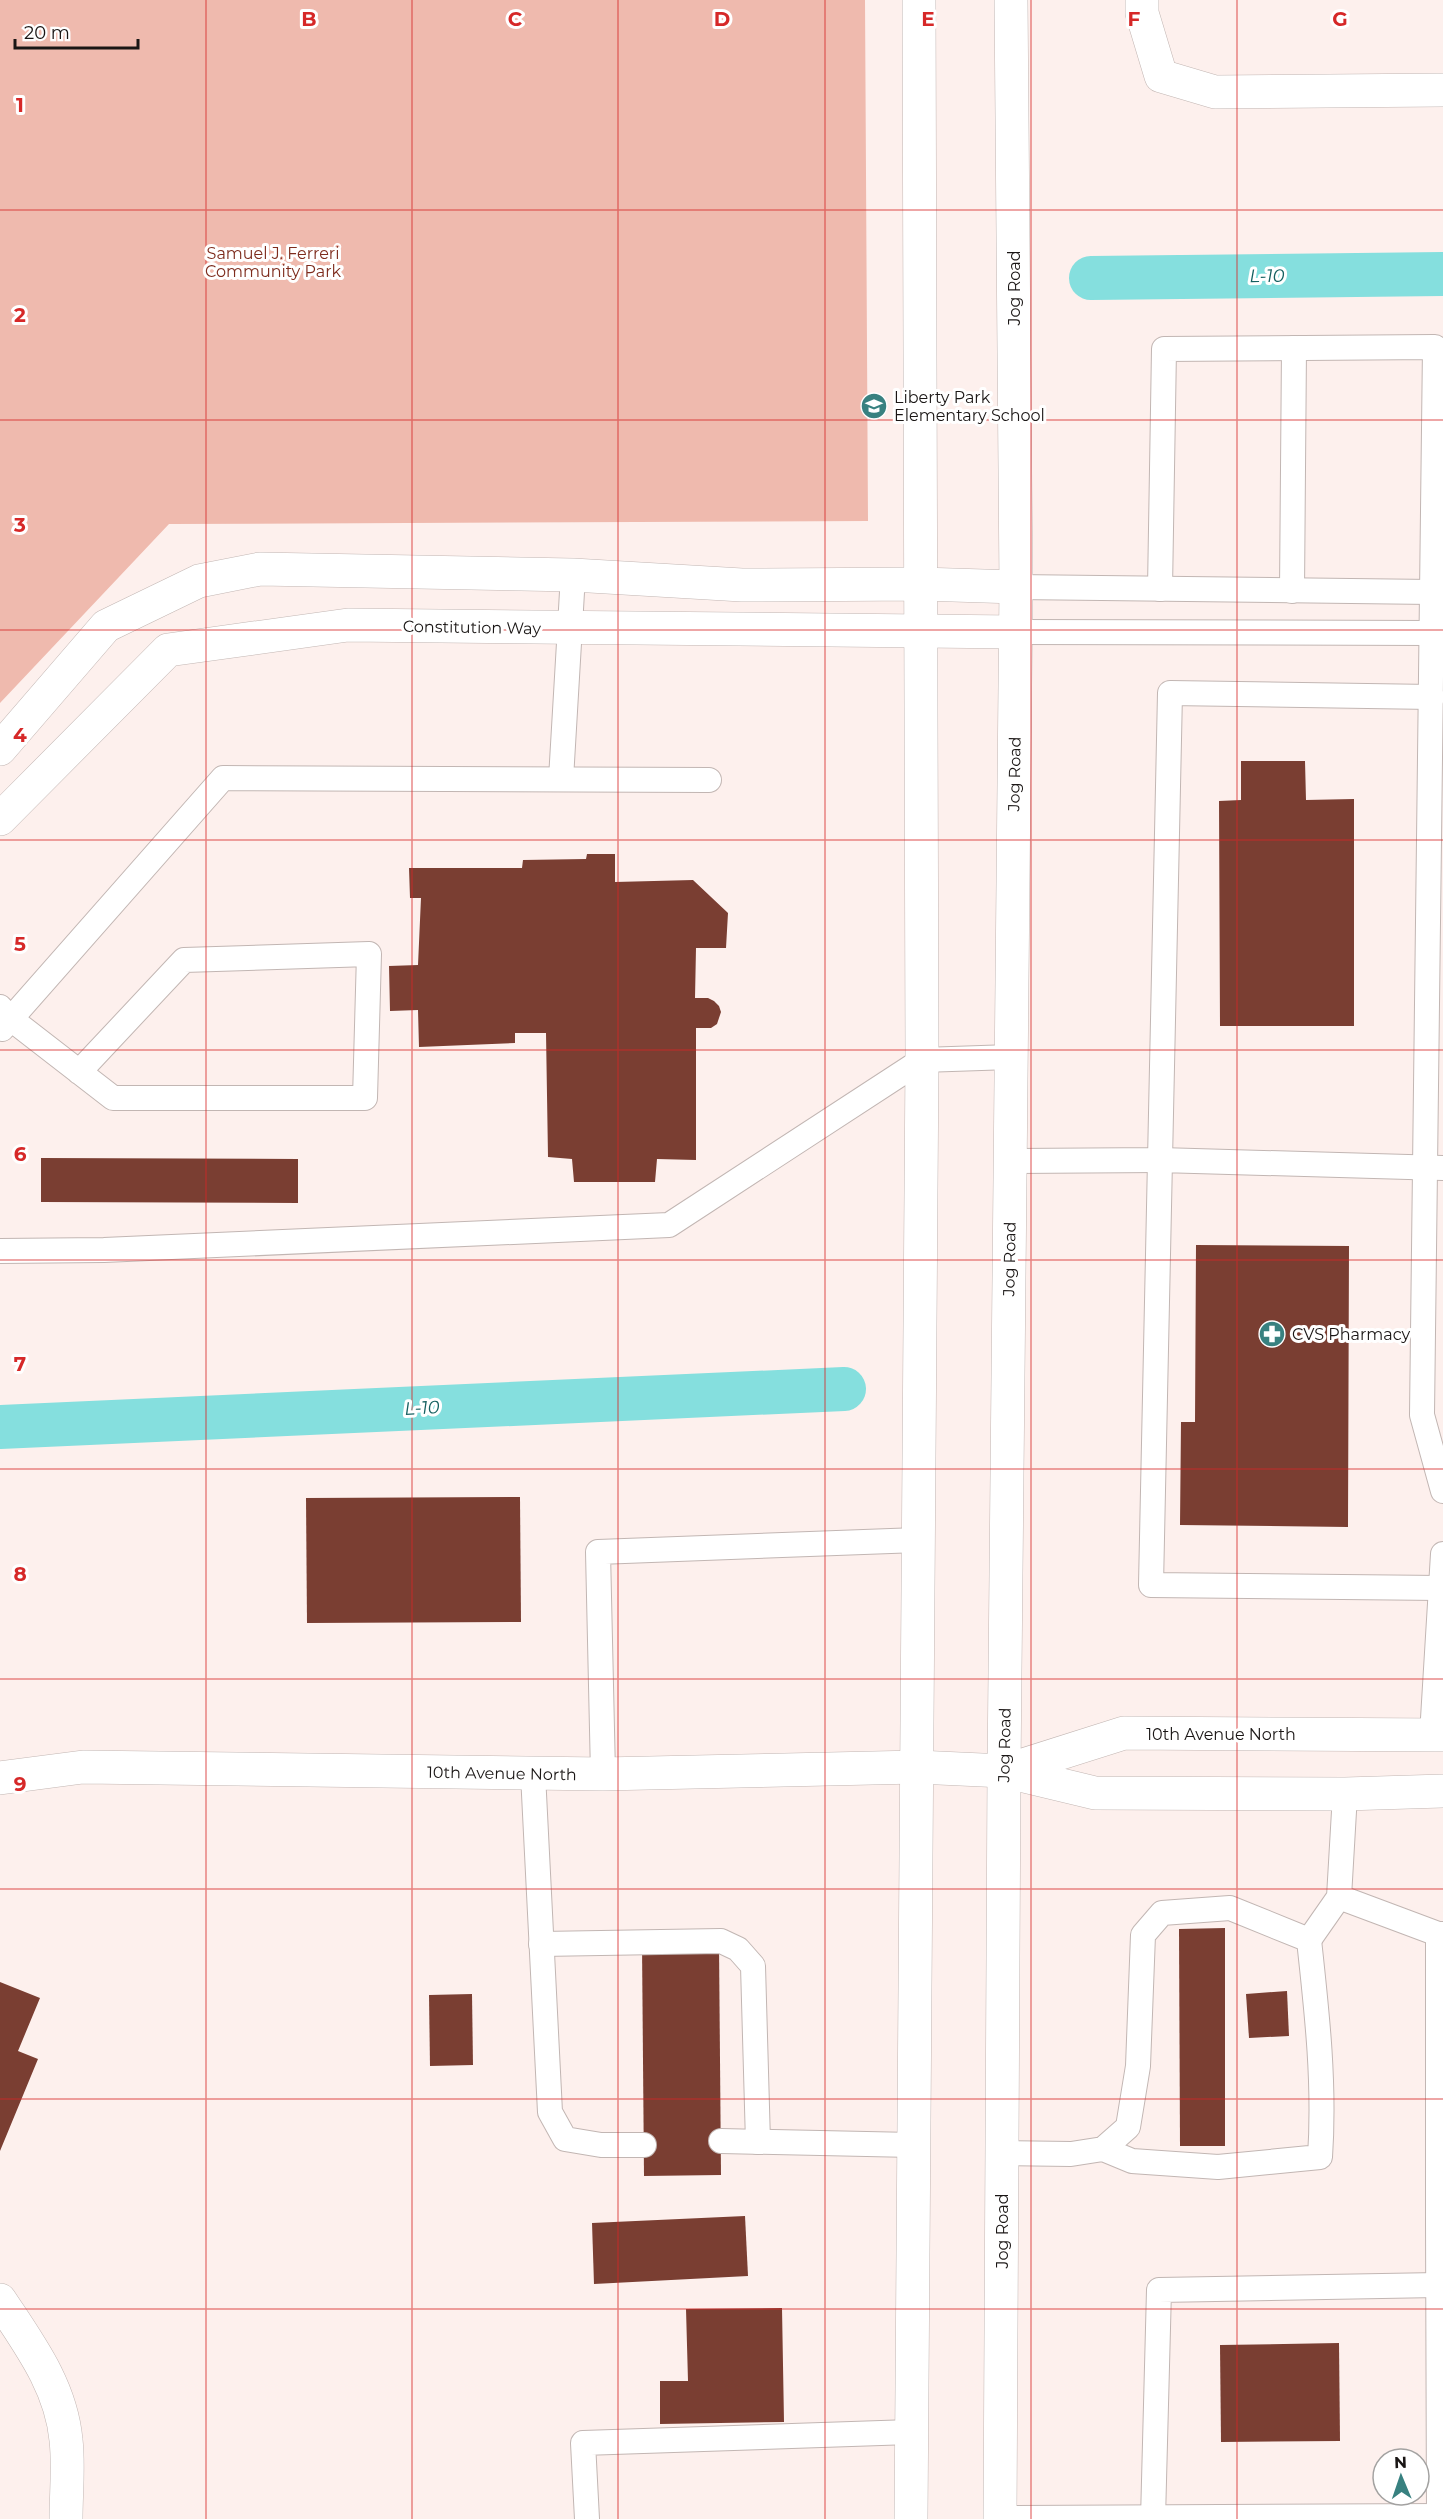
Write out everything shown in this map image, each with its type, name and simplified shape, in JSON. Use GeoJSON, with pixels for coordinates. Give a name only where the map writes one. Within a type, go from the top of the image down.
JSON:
{"type":"FeatureCollection","features":[{"type":"Feature","properties":{"kind":"main road"},"geometry":{"type":"LineString","coordinates":[[911,2519],[922,1060],[919,0]]}},
{"type":"Feature","properties":{"kind":"main road","name":"Jog Road"},"geometry":{"type":"LineString","coordinates":[[1000,2518],[1004,1771],[1016,632],[1011,0]]}},
{"type":"Feature","properties":{"kind":"main road"},"geometry":{"type":"LineString","coordinates":[[1142,0],[1142,13],[1161,76],[1215,92],[1443,90]]}},
{"type":"Feature","properties":{"kind":"main road"},"geometry":{"type":"LineString","coordinates":[[0,749],[106,626],[199,581],[260,569],[573,575],[742,585],[921,584],[1016,587]]}},
{"type":"Feature","properties":{"kind":"main road","name":"Constitution Way"},"geometry":{"type":"LineString","coordinates":[[0,819],[168,650],[348,625],[1016,632]]}},
{"type":"Feature","properties":{"kind":"main road","name":"10th Avenue North"},"geometry":{"type":"LineString","coordinates":[[1004,1771],[1124,1733],[1438,1735]]}},
{"type":"Feature","properties":{"kind":"main road","name":"10th Avenue North"},"geometry":{"type":"LineString","coordinates":[[0,1778],[83,1767],[603,1774],[917,1767],[1004,1771],[1095,1793],[1345,1794],[1443,1791]]}},
{"type":"Feature","properties":{"kind":"main road"},"geometry":{"type":"LineString","coordinates":[[0,2300],[51,2382],[61,2411],[66,2441],[66,2519]]}},
{"type":"Feature","properties":{"kind":"lane"},"geometry":{"type":"LineString","coordinates":[[1160,589],[1164,349],[1439,347],[1438,555],[1432,592],[1434,1168],[1422,1415],[1437,1448],[1443,1491]]}},
{"type":"Feature","properties":{"kind":"lane"},"geometry":{"type":"LineString","coordinates":[[1292,591],[1293,348]]}},
{"type":"Feature","properties":{"kind":"lane"},"geometry":{"type":"LineString","coordinates":[[561,779],[573,575]]}},
{"type":"Feature","properties":{"kind":"lane"},"geometry":{"type":"LineString","coordinates":[[1016,587],[1432,592]]}},
{"type":"Feature","properties":{"kind":"lane"},"geometry":{"type":"LineString","coordinates":[[1016,632],[1432,633]]}},
{"type":"Feature","properties":{"kind":"lane"},"geometry":{"type":"LineString","coordinates":[[1432,697],[1170,693],[1151,1585],[1440,1588]]}},
{"type":"Feature","properties":{"kind":"lane"},"geometry":{"type":"LineString","coordinates":[[80,1072],[184,960],[369,954],[365,1098],[113,1098],[4,1019],[223,778],[710,780]]}},
{"type":"Feature","properties":{"kind":"lane"},"geometry":{"type":"LineString","coordinates":[[0,1251],[116,1249],[669,1225],[922,1060],[1011,1058]]}},
{"type":"Feature","properties":{"kind":"lane"},"geometry":{"type":"LineString","coordinates":[[1010,1161],[1160,1160],[1434,1168]]}},
{"type":"Feature","properties":{"kind":"lane"},"geometry":{"type":"LineString","coordinates":[[603,1774],[598,1552],[918,1540]]}},
{"type":"Feature","properties":{"kind":"lane"},"geometry":{"type":"LineString","coordinates":[[1438,1735],[1440,1588],[1443,1554]]}},
{"type":"Feature","properties":{"kind":"lane"},"geometry":{"type":"LineString","coordinates":[[532,1774],[550,2112],[565,2139],[601,2145],[644,2145]]}},
{"type":"Feature","properties":{"kind":"lane"},"geometry":{"type":"LineString","coordinates":[[1002,2153],[1071,2154],[1103,2149],[1132,2161],[1218,2167],[1320,2157],[1323,2099],[1320,2039],[1309,1940],[1339,1897],[1345,1794]]}},
{"type":"Feature","properties":{"kind":"lane"},"geometry":{"type":"LineString","coordinates":[[1000,2518],[1441,2516],[1438,2286],[1441,1934],[1339,1897]]}},
{"type":"Feature","properties":{"kind":"lane"},"geometry":{"type":"LineString","coordinates":[[1103,2149],[1128,2127],[1138,2066],[1143,1935],[1162,1913],[1230,1908],[1309,1940]]}},
{"type":"Feature","properties":{"kind":"lane"},"geometry":{"type":"LineString","coordinates":[[541,1944],[721,1941],[738,1949],[753,1966],[758,2142]]}},
{"type":"Feature","properties":{"kind":"lane"},"geometry":{"type":"LineString","coordinates":[[721,2141],[913,2145]]}},
{"type":"Feature","properties":{"kind":"lane"},"geometry":{"type":"LineString","coordinates":[[1153,2518],[1159,2290],[1438,2286]]}},
{"type":"Feature","properties":{"kind":"lane"},"geometry":{"type":"LineString","coordinates":[[587,2519],[584,2443],[911,2432]]}},
{"type":"Feature","properties":{"kind":"green space","name":"Samuel J. Ferreri Community Park"},"geometry":{"type":"Polygon","coordinates":[[[0,0],[865,0],[868,521],[169,524],[0,703],[0,0]]]}},
{"type":"Feature","properties":{"kind":"building"},"geometry":{"type":"Polygon","coordinates":[[[1241,761],[1305,761],[1306,800],[1354,799],[1354,1026],[1220,1026],[1219,801],[1241,800],[1241,761]]]}},
{"type":"Feature","properties":{"kind":"building"},"geometry":{"type":"Polygon","coordinates":[[[587,854],[615,854],[615,882],[693,880],[728,913],[726,948],[696,948],[695,998],[708,998],[714,1001],[721,1012],[717,1024],[711,1028],[696,1028],[696,1160],[657,1159],[655,1182],[574,1182],[572,1159],[548,1157],[546,1033],[515,1033],[515,1043],[419,1047],[418,1010],[390,1011],[389,966],[418,965],[421,898],[410,898],[409,868],[522,868],[523,860],[586,859],[587,854]]]}},
{"type":"Feature","properties":{"kind":"building"},"geometry":{"type":"Polygon","coordinates":[[[41,1158],[298,1159],[298,1203],[41,1202],[41,1158]]]}},
{"type":"Feature","properties":{"kind":"building","name":"CVS Pharmacy"},"geometry":{"type":"Polygon","coordinates":[[[1196,1245],[1349,1246],[1348,1527],[1180,1525],[1181,1422],[1195,1422],[1196,1245]]]}},
{"type":"Feature","properties":{"kind":"building"},"geometry":{"type":"Polygon","coordinates":[[[520,1497],[521,1622],[307,1623],[306,1498],[520,1497]]]}},
{"type":"Feature","properties":{"kind":"building"},"geometry":{"type":"Polygon","coordinates":[[[1225,1928],[1225,2146],[1180,2146],[1179,1929],[1225,1928]]]}},
{"type":"Feature","properties":{"kind":"building"},"geometry":{"type":"Polygon","coordinates":[[[719,1944],[721,2175],[644,2176],[642,1945],[719,1944]]]}},
{"type":"Feature","properties":{"kind":"building"},"geometry":{"type":"Polygon","coordinates":[[[0,1982],[40,1998],[18,2051],[38,2059],[0,2151],[0,1982]]]}},
{"type":"Feature","properties":{"kind":"building"},"geometry":{"type":"Polygon","coordinates":[[[1287,1991],[1289,2036],[1249,2038],[1246,1994],[1287,1991]]]}},
{"type":"Feature","properties":{"kind":"building"},"geometry":{"type":"Polygon","coordinates":[[[472,1994],[473,2065],[430,2066],[429,1995],[472,1994]]]}},
{"type":"Feature","properties":{"kind":"building"},"geometry":{"type":"Polygon","coordinates":[[[745,2216],[748,2276],[594,2284],[592,2223],[745,2216]]]}},
{"type":"Feature","properties":{"kind":"building"},"geometry":{"type":"Polygon","coordinates":[[[782,2308],[784,2422],[660,2424],[660,2381],[688,2381],[686,2309],[782,2308]]]}},
{"type":"Feature","properties":{"kind":"building"},"geometry":{"type":"Polygon","coordinates":[[[1339,2343],[1340,2441],[1221,2442],[1220,2345],[1339,2343]]]}},
{"type":"Feature","properties":{"kind":"waterway","name":"L-10"},"geometry":{"type":"LineString","coordinates":[[1091,278],[1443,274]]}},
{"type":"Feature","properties":{"kind":"waterway","name":"L-10"},"geometry":{"type":"LineString","coordinates":[[0,1427],[844,1389]]}},
{"type":"Feature","properties":{"kind":"place","name":"Liberty Park Elementary School"},"geometry":{"type":"Point","coordinates":[874,406]}},
{"type":"Feature","properties":{"kind":"place","name":"CVS Pharmacy"},"geometry":{"type":"Point","coordinates":[1272,1334]}}]}
